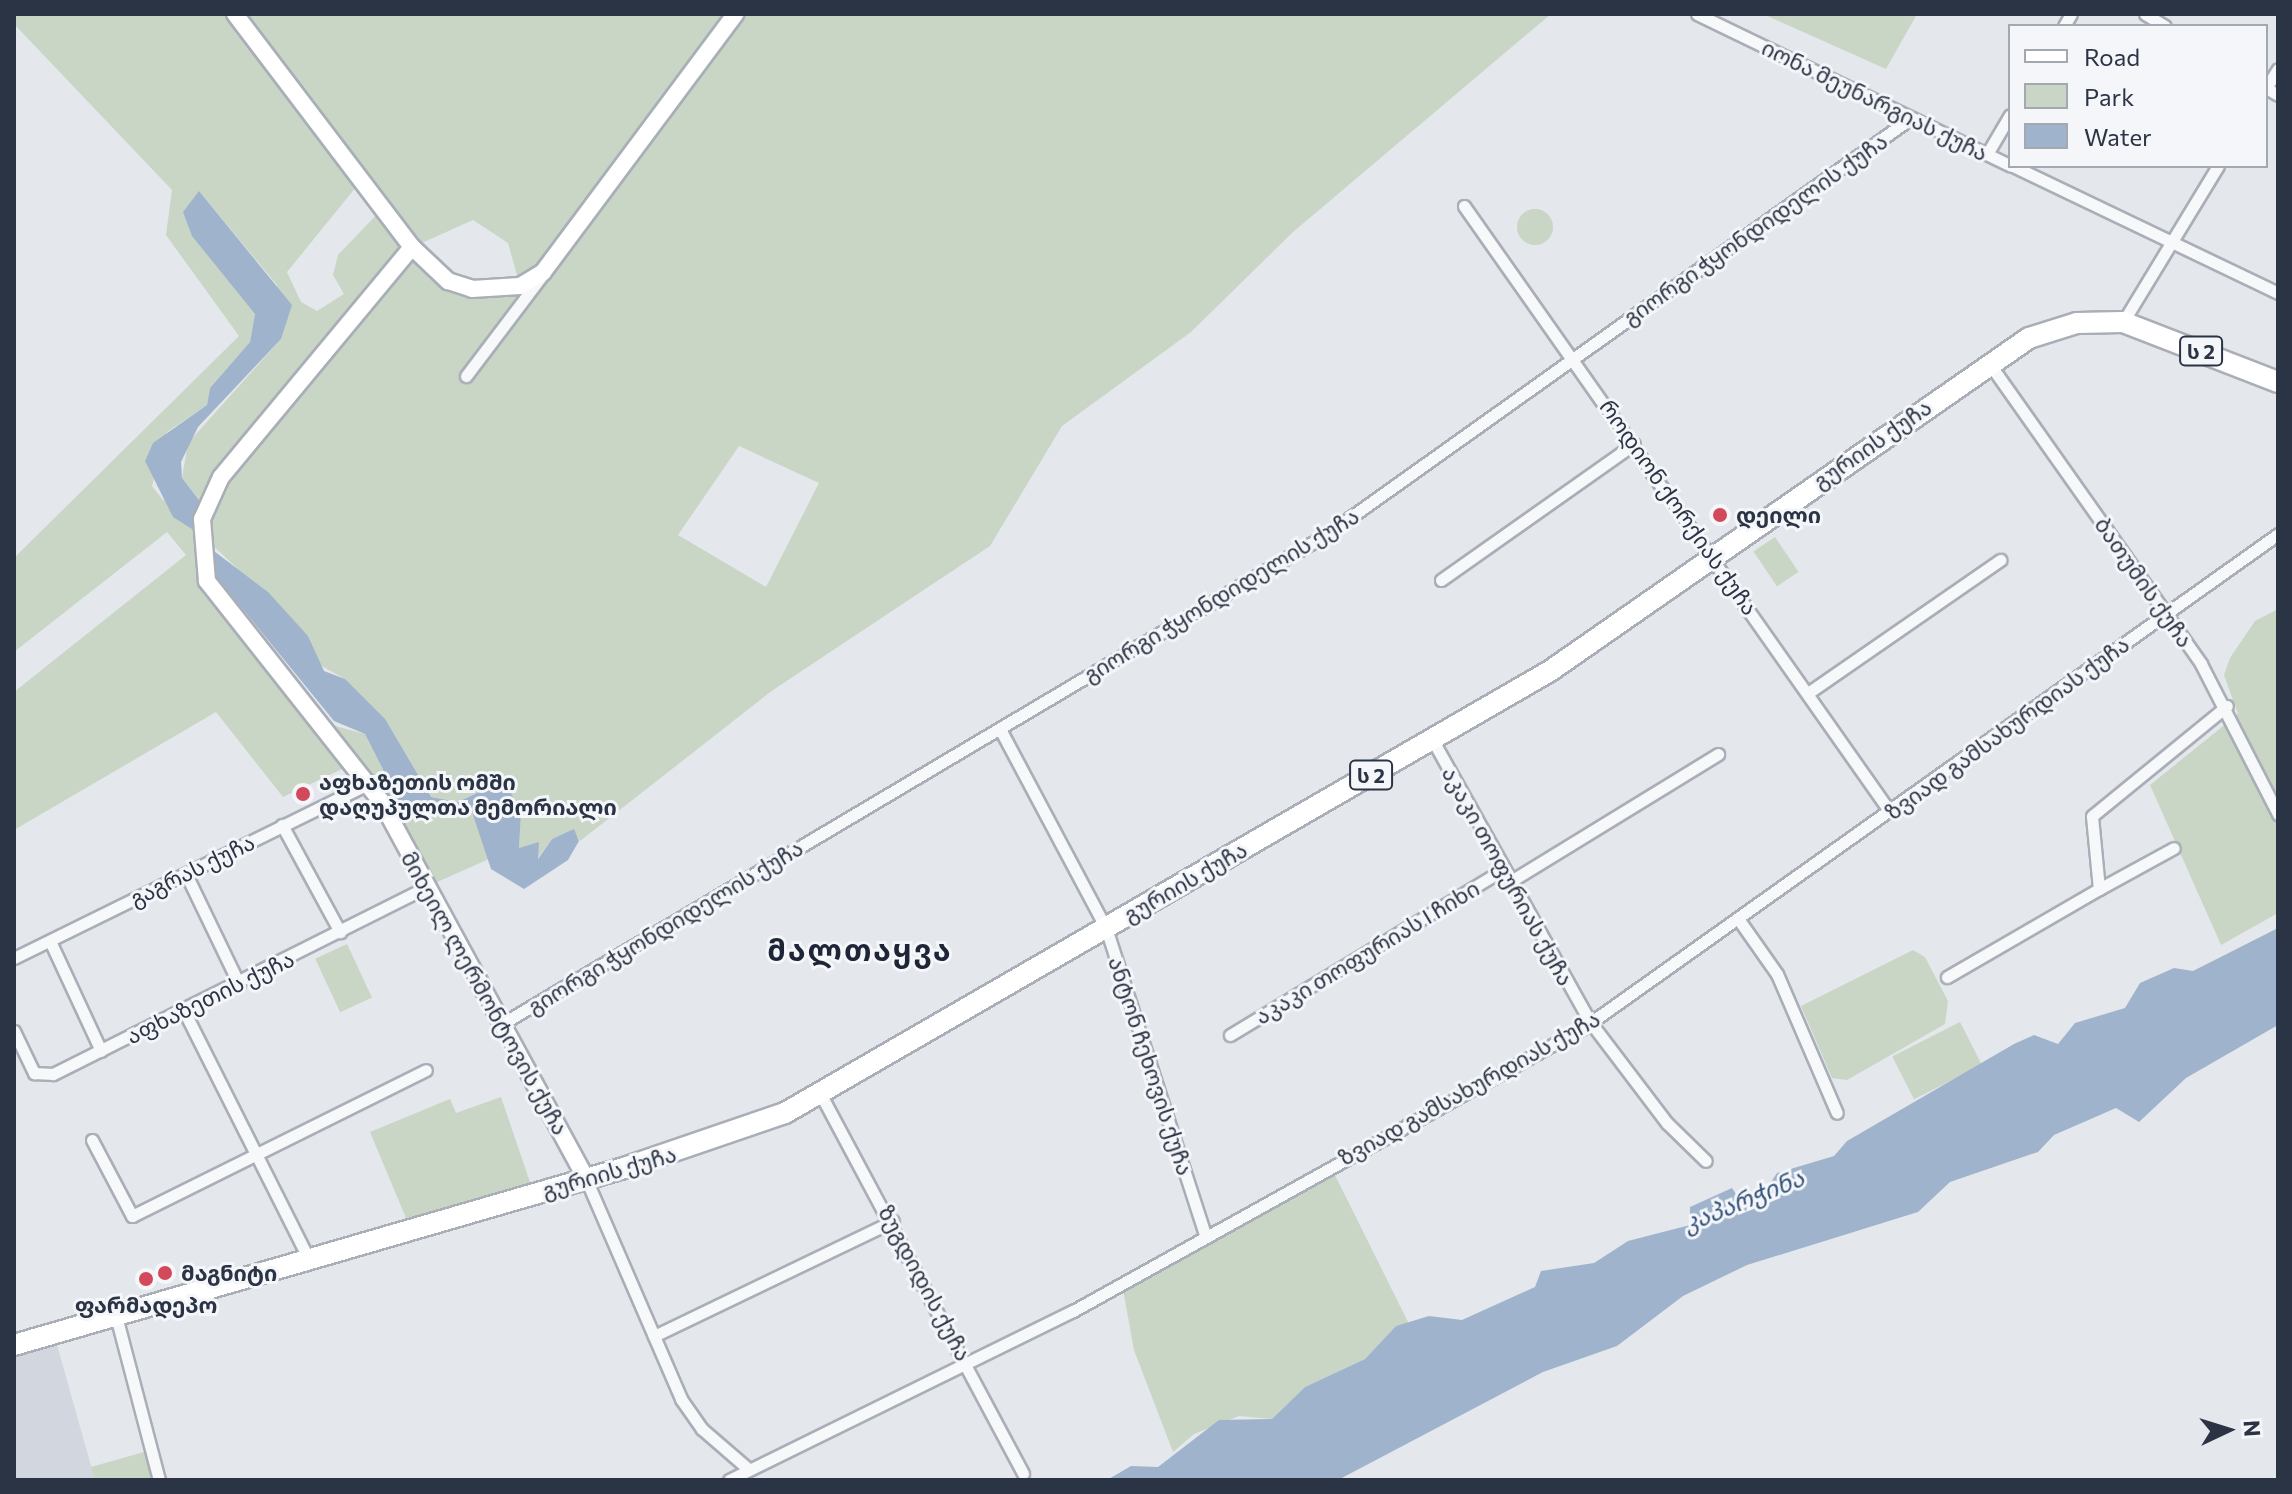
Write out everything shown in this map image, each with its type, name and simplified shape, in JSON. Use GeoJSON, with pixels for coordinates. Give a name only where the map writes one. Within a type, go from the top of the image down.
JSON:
{"type":"FeatureCollection","features":[{"type":"Feature","properties":{"kind":"highway","name":"გურიის ქუჩა"},"geometry":{"type":"LineString","coordinates":[[14,1345],[719,1139],[821,1095],[1550,671],[1989,362],[2054,328],[2123,322],[2278,382]]}},
{"type":"Feature","properties":{"kind":"street"},"geometry":{"type":"LineString","coordinates":[[235,14],[412,247],[448,281],[472,289],[520,286],[548,266]]}},
{"type":"Feature","properties":{"kind":"street"},"geometry":{"type":"LineString","coordinates":[[466,376],[735,14]]}},
{"type":"Feature","properties":{"kind":"street","name":"იონა მეუნარგიას ქუჩა"},"geometry":{"type":"LineString","coordinates":[[1697,14],[2008,163]]}},
{"type":"Feature","properties":{"kind":"street","name":"გიორგი ჭყონდიდელის ქუჩა"},"geometry":{"type":"LineString","coordinates":[[500,1025],[1327,534],[1911,118]]}},
{"type":"Feature","properties":{"kind":"street"},"geometry":{"type":"LineString","coordinates":[[1987,154],[2008,118]]}},
{"type":"Feature","properties":{"kind":"street","name":"იონა მეუნარგიას ქუჩა"},"geometry":{"type":"LineString","coordinates":[[2018,168],[2278,293]]}},
{"type":"Feature","properties":{"kind":"street"},"geometry":{"type":"LineString","coordinates":[[2123,322],[2217,168]]}},
{"type":"Feature","properties":{"kind":"street","name":"როდიონ ქორქიას ქუჩა"},"geometry":{"type":"LineString","coordinates":[[1464,206],[1575,356],[1890,812]]}},
{"type":"Feature","properties":{"kind":"street","name":"მიხეილ ლერმონტოვის ქუჩა"},"geometry":{"type":"LineString","coordinates":[[412,247],[221,477],[202,519],[207,581],[369,783],[586,1179],[654,1336],[702,1429],[746,1467]]}},
{"type":"Feature","properties":{"kind":"street","name":"ბათუმის ქუჩა"},"geometry":{"type":"LineString","coordinates":[[1989,362],[2167,614],[2227,706],[2278,814]]}},
{"type":"Feature","properties":{"kind":"street"},"geometry":{"type":"LineString","coordinates":[[1441,580],[1634,444]]}},
{"type":"Feature","properties":{"kind":"street","name":"ზვიად გამსახურდიას ქუჩა"},"geometry":{"type":"LineString","coordinates":[[729,1480],[746,1467],[968,1362],[1206,1237],[1591,1023],[2278,534]]}},
{"type":"Feature","properties":{"kind":"street"},"geometry":{"type":"LineString","coordinates":[[1808,693],[2000,560]]}},
{"type":"Feature","properties":{"kind":"street"},"geometry":{"type":"LineString","coordinates":[[2099,889],[2092,816],[2227,706]]}},
{"type":"Feature","properties":{"kind":"street","name":"ანტონ ჩეხოვის ქუჩა"},"geometry":{"type":"LineString","coordinates":[[1000,729],[1106,928],[1206,1237]]}},
{"type":"Feature","properties":{"kind":"street","name":"აკაკი თოფურიას ქუჩა"},"geometry":{"type":"LineString","coordinates":[[1432,739],[1591,1023],[1667,1123],[1706,1161]]}},
{"type":"Feature","properties":{"kind":"street","name":"აკაკი თოფურიას I ჩიხი"},"geometry":{"type":"LineString","coordinates":[[1511,881],[1718,754]]}},
{"type":"Feature","properties":{"kind":"street","name":"გაგრას ქუჩა"},"geometry":{"type":"LineString","coordinates":[[14,958],[369,783]]}},
{"type":"Feature","properties":{"kind":"street"},"geometry":{"type":"LineString","coordinates":[[282,825],[340,932]]}},
{"type":"Feature","properties":{"kind":"street"},"geometry":{"type":"LineString","coordinates":[[1947,977],[2174,848]]}},
{"type":"Feature","properties":{"kind":"street","name":"აკაკი თოფურიას I ჩიხი"},"geometry":{"type":"LineString","coordinates":[[1230,1035],[1504,869]]}},
{"type":"Feature","properties":{"kind":"street"},"geometry":{"type":"LineString","coordinates":[[186,874],[239,984]]}},
{"type":"Feature","properties":{"kind":"street","name":"აფხაზეთის ქუჩა"},"geometry":{"type":"LineString","coordinates":[[14,1031],[39,1076],[101,1051],[184,1011],[426,887]]}},
{"type":"Feature","properties":{"kind":"street"},"geometry":{"type":"LineString","coordinates":[[1739,920],[1777,974],[1837,1113]]}},
{"type":"Feature","properties":{"kind":"street"},"geometry":{"type":"LineString","coordinates":[[50,941],[101,1051]]}},
{"type":"Feature","properties":{"kind":"street"},"geometry":{"type":"LineString","coordinates":[[184,1011],[309,1259]]}},
{"type":"Feature","properties":{"kind":"street"},"geometry":{"type":"LineString","coordinates":[[92,1140],[132,1216],[426,1070]]}},
{"type":"Feature","properties":{"kind":"street","name":"ზუგდიდის ქუჩა"},"geometry":{"type":"LineString","coordinates":[[821,1095],[893,1221],[1023,1473]]}},
{"type":"Feature","properties":{"kind":"street"},"geometry":{"type":"LineString","coordinates":[[654,1336],[893,1221]]}},
{"type":"Feature","properties":{"kind":"street"},"geometry":{"type":"LineString","coordinates":[[116,1316],[159,1480]]}},
{"type":"Feature","properties":{"kind":"shaded area"},"geometry":{"type":"Polygon","coordinates":[[[54,1334],[95,1480],[14,1480],[14,1345],[54,1334]]]}},
{"type":"Feature","properties":{"kind":"green space"},"geometry":{"type":"Polygon","coordinates":[[[14,14],[1551,14],[1293,232],[1191,332],[1062,426],[990,546],[773,690],[580,841],[573,830],[552,839],[537,859],[538,844],[519,848],[521,814],[494,785],[458,802],[431,797],[345,679],[318,664],[308,636],[204,537],[207,581],[324,723],[365,734],[403,809],[472,812],[489,859],[426,887],[355,763],[283,797],[216,712],[14,830],[14,692],[186,555],[167,532],[14,652],[14,558],[239,336],[166,235],[172,190],[14,24],[14,14]],[[361,181],[287,272],[301,302],[317,311],[344,294],[333,275],[338,255],[382,209],[361,181]],[[199,191],[221,267],[255,314],[250,342],[210,388],[207,405],[167,432],[152,486],[163,500],[205,508],[182,478],[188,443],[281,339],[277,285],[199,191]],[[473,220],[413,247],[448,281],[520,286],[508,243],[473,220]],[[739,446],[678,535],[766,587],[819,483],[739,446]]]}},
{"type":"Feature","properties":{"kind":"green space"},"geometry":{"type":"Polygon","coordinates":[[[1763,14],[1917,14],[1886,69],[1763,14]]]}},
{"type":"Feature","properties":{"kind":"green space"},"geometry":{"type":"Polygon","coordinates":[[[1535,209],[1547,215],[1553,227],[1547,239],[1535,245],[1523,239],[1517,227],[1523,215],[1535,209]]]}},
{"type":"Feature","properties":{"kind":"green space"},"geometry":{"type":"Polygon","coordinates":[[[1775,537],[1798,572],[1777,586],[1753,552],[1775,537]]]}},
{"type":"Feature","properties":{"kind":"green space"},"geometry":{"type":"Polygon","coordinates":[[[2278,609],[2278,913],[2221,945],[2150,785],[2238,714],[2224,675],[2230,658],[2255,621],[2278,609]]]}},
{"type":"Feature","properties":{"kind":"green space"},"geometry":{"type":"Polygon","coordinates":[[[347,944],[372,997],[340,1012],[315,959],[347,944]]]}},
{"type":"Feature","properties":{"kind":"green space"},"geometry":{"type":"Polygon","coordinates":[[[1913,950],[1925,957],[1948,1001],[1945,1024],[1847,1080],[1832,1078],[1801,1006],[1913,950]]]}},
{"type":"Feature","properties":{"kind":"green space"},"geometry":{"type":"Polygon","coordinates":[[[1960,1022],[1982,1065],[1914,1099],[1892,1057],[1960,1022]]]}},
{"type":"Feature","properties":{"kind":"green space"},"geometry":{"type":"Polygon","coordinates":[[[501,1097],[534,1194],[411,1230],[370,1132],[450,1099],[456,1113],[501,1097]]]}},
{"type":"Feature","properties":{"kind":"green space"},"geometry":{"type":"Polygon","coordinates":[[[1330,1165],[1409,1324],[1396,1326],[1365,1359],[1305,1387],[1272,1419],[1239,1416],[1194,1434],[1173,1452],[1134,1350],[1122,1284],[1330,1165]]]}},
{"type":"Feature","properties":{"kind":"green space"},"geometry":{"type":"Polygon","coordinates":[[[151,1450],[159,1480],[95,1480],[91,1467],[151,1450]]]}},
{"type":"Feature","properties":{"kind":"water"},"geometry":{"type":"Polygon","coordinates":[[[199,191],[292,305],[281,339],[198,427],[181,462],[182,478],[205,508],[203,536],[173,517],[145,461],[153,443],[207,405],[210,388],[250,342],[255,314],[192,236],[183,212],[199,191]]]}},
{"type":"Feature","properties":{"kind":"water"},"geometry":{"type":"Polygon","coordinates":[[[210,548],[268,592],[308,636],[324,671],[345,679],[385,719],[431,797],[458,802],[494,785],[509,789],[521,814],[519,848],[539,842],[538,859],[552,839],[574,829],[579,841],[568,860],[524,889],[491,869],[472,812],[403,809],[365,734],[334,721],[215,575],[210,548]]]}},
{"type":"Feature","properties":{"kind":"water"},"geometry":{"type":"Polygon","coordinates":[[[2278,928],[2278,1025],[2186,1078],[2139,1122],[2116,1108],[2054,1135],[2038,1152],[1950,1182],[1918,1212],[1747,1265],[1683,1296],[1617,1346],[1543,1372],[1338,1480],[1107,1480],[1131,1466],[1158,1467],[1219,1420],[1272,1419],[1305,1387],[1365,1359],[1396,1326],[1429,1316],[1462,1320],[1535,1287],[1541,1271],[1594,1263],[1628,1241],[1690,1225],[1690,1207],[1732,1188],[1741,1202],[1765,1191],[1777,1173],[1834,1156],[1847,1141],[2014,1044],[2034,1035],[2058,1044],[2075,1023],[2125,1008],[2140,983],[2174,968],[2193,971],[2278,928]]]}},
{"type":"Feature","properties":{"kind":"place","name":"დეილი"},"geometry":{"type":"Point","coordinates":[1720,515]}},
{"type":"Feature","properties":{"kind":"place","name":"აფხაზეთის ომში დაღუპულთა მემორიალი"},"geometry":{"type":"Point","coordinates":[303,794]}},
{"type":"Feature","properties":{"kind":"place","name":"მაგნიტი"},"geometry":{"type":"Point","coordinates":[165,1273]}},
{"type":"Feature","properties":{"kind":"place","name":"ფარმადეპო"},"geometry":{"type":"Point","coordinates":[146,1279]}},
{"type":"Feature","properties":{"kind":"district","name":"მალთაყვა"},"geometry":{"type":"Point","coordinates":[860,949]}},
{"type":"Feature","properties":{"kind":"water label","name":"კაპარჭინა"},"geometry":{"type":"Point","coordinates":[1743,1200]}}]}
